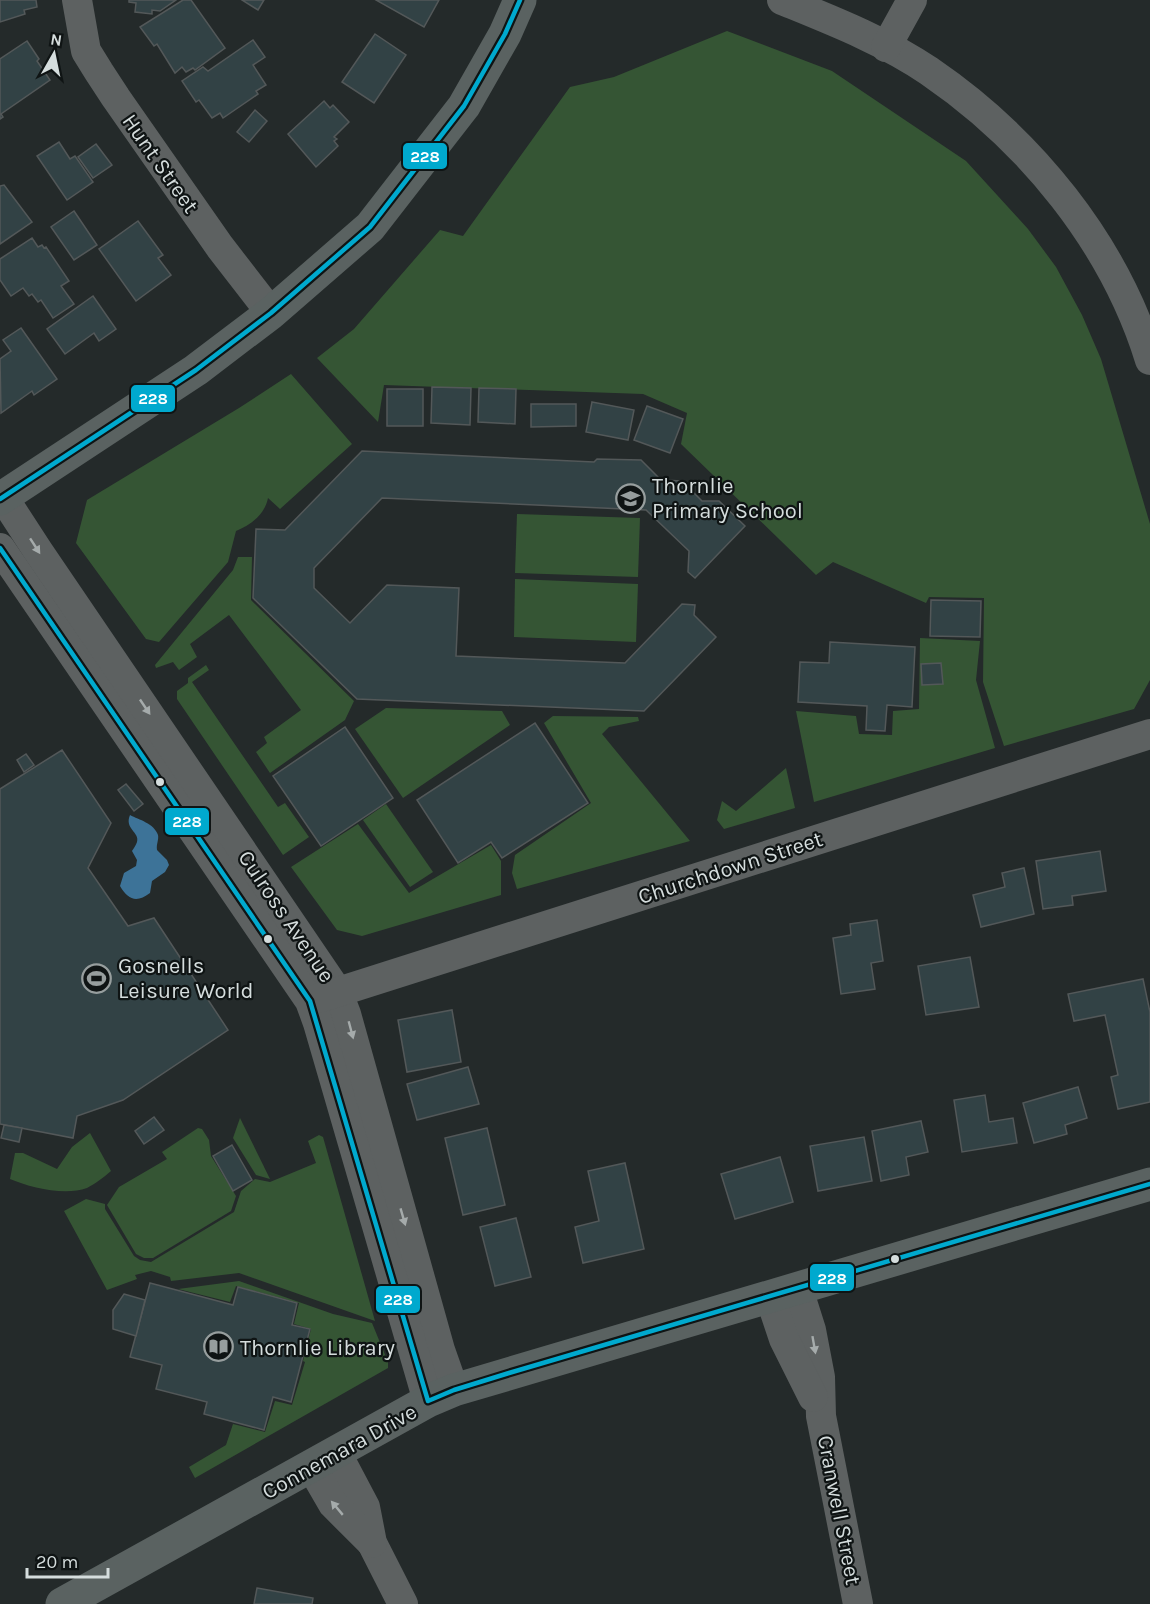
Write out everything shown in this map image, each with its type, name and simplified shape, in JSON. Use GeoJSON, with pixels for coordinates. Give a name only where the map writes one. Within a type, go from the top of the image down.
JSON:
{"type":"FeatureCollection","features":[{"type":"Feature","properties":{"kind":"street","name":"Hunt Street"},"geometry":{"type":"LineString","coordinates":[[77,0],[86,51],[99,72],[208,230],[271,313]]}},
{"type":"Feature","properties":{"kind":"street"},"geometry":{"type":"LineString","coordinates":[[2,498],[196,370],[271,313],[370,227],[464,106],[505,34],[520,0]]}},
{"type":"Feature","properties":{"kind":"street"},"geometry":{"type":"LineString","coordinates":[[782,0],[886,47],[928,70],[974,105],[1010,138],[1059,192],[1082,223],[1122,288],[1141,330],[1150,360]]}},
{"type":"Feature","properties":{"kind":"street"},"geometry":{"type":"LineString","coordinates":[[886,47],[912,0]]}},
{"type":"Feature","properties":{"kind":"street","name":"Culross Avenue"},"geometry":{"type":"LineString","coordinates":[[2,498],[338,991],[440,1350],[441,1396]]}},
{"type":"Feature","properties":{"kind":"street","name":"Culross Avenue"},"geometry":{"type":"LineString","coordinates":[[0,548],[310,1001],[441,1396]]}},
{"type":"Feature","properties":{"kind":"street","name":"Churchdown Street"},"geometry":{"type":"LineString","coordinates":[[310,1001],[1150,734]]}},
{"type":"Feature","properties":{"kind":"street","name":"Connemara Drive"},"geometry":{"type":"LineString","coordinates":[[62,1604],[441,1396],[1150,1184]]}},
{"type":"Feature","properties":{"kind":"street","name":"Cranwell Street"},"geometry":{"type":"LineString","coordinates":[[784,1293],[811,1330],[820,1377],[821,1416],[858,1604]]}},
{"type":"Feature","properties":{"kind":"street"},"geometry":{"type":"LineString","coordinates":[[324,1459],[365,1507],[372,1543],[403,1604]]}},
{"type":"Feature","properties":{"kind":"green space"},"geometry":{"type":"Polygon","coordinates":[[[727,31],[832,71],[966,161],[1028,229],[1056,267],[1082,315],[1101,359],[1150,524],[1150,680],[1134,709],[1004,746],[983,682],[984,598],[929,597],[926,603],[833,562],[816,575],[681,444],[687,413],[643,394],[384,385],[378,422],[317,358],[354,329],[440,230],[463,236],[570,87],[614,77],[727,31]]]}},
{"type":"Feature","properties":{"kind":"green space"},"geometry":{"type":"Polygon","coordinates":[[[291,374],[352,444],[280,509],[268,498],[264,509],[256,518],[247,526],[236,531],[228,562],[159,642],[146,639],[76,543],[87,500],[291,374]]]}},
{"type":"Feature","properties":{"kind":"green space"},"geometry":{"type":"Polygon","coordinates":[[[517,514],[640,518],[638,577],[515,573],[517,514]]]}},
{"type":"Feature","properties":{"kind":"green space"},"geometry":{"type":"Polygon","coordinates":[[[238,557],[252,557],[251,600],[354,701],[345,720],[270,773],[256,752],[267,743],[264,737],[301,710],[229,615],[190,644],[197,657],[179,670],[173,662],[156,668],[155,665],[233,570],[238,557]]]}},
{"type":"Feature","properties":{"kind":"green space"},"geometry":{"type":"Polygon","coordinates":[[[515,579],[638,584],[636,642],[514,637],[515,579]]]}},
{"type":"Feature","properties":{"kind":"green space"},"geometry":{"type":"Polygon","coordinates":[[[920,638],[980,641],[976,680],[995,748],[814,802],[796,711],[856,716],[859,734],[892,735],[893,711],[919,709],[920,638]]]}},
{"type":"Feature","properties":{"kind":"green space"},"geometry":{"type":"Polygon","coordinates":[[[206,665],[209,670],[192,682],[278,807],[285,803],[309,837],[283,855],[177,699],[177,691],[188,683],[188,678],[206,665]]]}},
{"type":"Feature","properties":{"kind":"green space"},"geometry":{"type":"Polygon","coordinates":[[[386,708],[502,711],[510,725],[403,798],[355,729],[386,708]]]}},
{"type":"Feature","properties":{"kind":"green space"},"geometry":{"type":"Polygon","coordinates":[[[553,716],[638,717],[639,721],[609,727],[602,734],[690,841],[517,889],[512,873],[515,855],[591,803],[544,723],[553,716]]]}},
{"type":"Feature","properties":{"kind":"green space"},"geometry":{"type":"Polygon","coordinates":[[[786,768],[795,808],[724,829],[717,820],[722,801],[736,811],[786,768]]]}},
{"type":"Feature","properties":{"kind":"green space"},"geometry":{"type":"Polygon","coordinates":[[[386,804],[433,872],[410,887],[363,820],[386,804]]]}},
{"type":"Feature","properties":{"kind":"green space"},"geometry":{"type":"Polygon","coordinates":[[[358,824],[409,893],[491,845],[501,861],[501,895],[362,936],[337,930],[291,867],[358,824]]]}},
{"type":"Feature","properties":{"kind":"green space"},"geometry":{"type":"Polygon","coordinates":[[[240,1118],[270,1179],[256,1175],[233,1138],[240,1118]]]}},
{"type":"Feature","properties":{"kind":"green space"},"geometry":{"type":"Polygon","coordinates":[[[198,1128],[202,1129],[209,1140],[211,1156],[236,1196],[231,1211],[153,1258],[144,1258],[136,1254],[107,1205],[119,1187],[167,1159],[162,1152],[198,1128]]]}},
{"type":"Feature","properties":{"kind":"green space"},"geometry":{"type":"Polygon","coordinates":[[[90,1133],[111,1171],[87,1188],[59,1191],[38,1188],[10,1179],[15,1153],[23,1153],[57,1169],[72,1147],[90,1133]]]}},
{"type":"Feature","properties":{"kind":"green space"},"geometry":{"type":"Polygon","coordinates":[[[319,1135],[323,1137],[375,1321],[239,1273],[171,1281],[170,1277],[151,1271],[135,1275],[137,1279],[107,1290],[64,1211],[86,1199],[105,1204],[105,1209],[134,1256],[151,1262],[234,1212],[241,1191],[255,1179],[270,1182],[316,1163],[308,1141],[319,1135]]]}},
{"type":"Feature","properties":{"kind":"green space"},"geometry":{"type":"Polygon","coordinates":[[[239,1281],[333,1314],[372,1323],[388,1362],[388,1368],[195,1478],[189,1467],[226,1445],[233,1424],[265,1432],[275,1401],[292,1405],[305,1362],[303,1361],[311,1329],[294,1324],[299,1303],[236,1286],[230,1302],[178,1289],[239,1281]]]}},
{"type":"Feature","properties":{"kind":"water"},"geometry":{"type":"Polygon","coordinates":[[[130,815],[150,825],[156,831],[157,850],[169,865],[165,872],[152,881],[150,893],[137,899],[126,894],[120,886],[124,873],[136,866],[137,860],[132,851],[137,839],[129,824],[130,815]]]}},
{"type":"Feature","properties":{"kind":"building"},"geometry":{"type":"Polygon","coordinates":[[[0,0],[36,0],[37,7],[24,10],[25,14],[0,22],[0,0]]]}},
{"type":"Feature","properties":{"kind":"building"},"geometry":{"type":"Polygon","coordinates":[[[129,0],[176,0],[160,11],[152,10],[152,14],[135,12],[136,3],[129,2],[129,0]]]}},
{"type":"Feature","properties":{"kind":"building"},"geometry":{"type":"Polygon","coordinates":[[[183,0],[191,0],[225,48],[195,70],[193,68],[186,72],[182,67],[175,73],[157,44],[154,46],[140,27],[183,0]]]}},
{"type":"Feature","properties":{"kind":"building"},"geometry":{"type":"Polygon","coordinates":[[[242,0],[264,0],[258,10],[242,0]]]}},
{"type":"Feature","properties":{"kind":"building"},"geometry":{"type":"Polygon","coordinates":[[[376,0],[439,0],[424,27],[376,0]]]}},
{"type":"Feature","properties":{"kind":"building"},"geometry":{"type":"Polygon","coordinates":[[[375,34],[406,55],[374,103],[342,82],[375,34]]]}},
{"type":"Feature","properties":{"kind":"building"},"geometry":{"type":"Polygon","coordinates":[[[253,40],[265,57],[253,65],[266,85],[256,91],[258,94],[223,118],[220,113],[212,118],[199,100],[196,102],[182,81],[203,67],[208,71],[253,40]]]}},
{"type":"Feature","properties":{"kind":"building"},"geometry":{"type":"Polygon","coordinates":[[[27,41],[50,80],[1,114],[3,117],[0,119],[0,59],[27,41]]]}},
{"type":"Feature","properties":{"kind":"building"},"geometry":{"type":"Polygon","coordinates":[[[324,101],[330,108],[333,105],[349,122],[334,137],[337,139],[334,141],[338,146],[316,167],[288,134],[324,101]]]}},
{"type":"Feature","properties":{"kind":"building"},"geometry":{"type":"Polygon","coordinates":[[[255,110],[267,121],[249,142],[237,132],[255,110]]]}},
{"type":"Feature","properties":{"kind":"building"},"geometry":{"type":"Polygon","coordinates":[[[59,142],[70,159],[75,156],[93,182],[67,200],[37,156],[59,142]]]}},
{"type":"Feature","properties":{"kind":"building"},"geometry":{"type":"Polygon","coordinates":[[[96,144],[112,165],[93,178],[78,157],[96,144]]]}},
{"type":"Feature","properties":{"kind":"building"},"geometry":{"type":"Polygon","coordinates":[[[4,185],[32,222],[0,244],[0,186],[4,185]]]}},
{"type":"Feature","properties":{"kind":"building"},"geometry":{"type":"Polygon","coordinates":[[[74,211],[97,245],[74,260],[51,227],[74,211]]]}},
{"type":"Feature","properties":{"kind":"building"},"geometry":{"type":"Polygon","coordinates":[[[138,221],[163,255],[158,258],[171,275],[136,301],[99,249],[138,221]]]}},
{"type":"Feature","properties":{"kind":"building"},"geometry":{"type":"Polygon","coordinates":[[[32,238],[38,247],[42,245],[46,247],[69,281],[61,286],[74,304],[53,318],[41,300],[38,302],[32,294],[29,296],[23,288],[11,296],[0,280],[0,259],[32,238]]]}},
{"type":"Feature","properties":{"kind":"building"},"geometry":{"type":"Polygon","coordinates":[[[93,296],[116,329],[99,341],[94,333],[65,354],[47,329],[93,296]]]}},
{"type":"Feature","properties":{"kind":"building"},"geometry":{"type":"Polygon","coordinates":[[[21,328],[57,379],[34,395],[32,391],[1,413],[0,359],[11,351],[3,340],[21,328]]]}},
{"type":"Feature","properties":{"kind":"building"},"geometry":{"type":"Polygon","coordinates":[[[432,387],[471,388],[470,425],[431,423],[432,387]]]}},
{"type":"Feature","properties":{"kind":"building"},"geometry":{"type":"Polygon","coordinates":[[[479,388],[516,389],[515,424],[478,422],[479,388]]]}},
{"type":"Feature","properties":{"kind":"building"},"geometry":{"type":"Polygon","coordinates":[[[387,389],[423,389],[423,426],[387,426],[387,389]]]}},
{"type":"Feature","properties":{"kind":"building"},"geometry":{"type":"Polygon","coordinates":[[[592,402],[634,410],[628,440],[586,432],[592,402]]]}},
{"type":"Feature","properties":{"kind":"building"},"geometry":{"type":"Polygon","coordinates":[[[531,404],[576,404],[576,426],[531,427],[531,404]]]}},
{"type":"Feature","properties":{"kind":"building"},"geometry":{"type":"Polygon","coordinates":[[[647,406],[683,419],[670,453],[634,440],[647,406]]]}},
{"type":"Feature","properties":{"kind":"building"},"geometry":{"type":"Polygon","coordinates":[[[362,451],[594,462],[597,459],[641,460],[661,480],[682,481],[702,501],[719,501],[745,526],[695,578],[688,572],[689,551],[646,510],[382,498],[314,568],[314,588],[350,623],[387,585],[459,588],[456,656],[625,663],[682,604],[695,605],[694,615],[716,637],[644,711],[357,699],[253,598],[256,529],[285,530],[362,451]]]}},
{"type":"Feature","properties":{"kind":"building"},"geometry":{"type":"Polygon","coordinates":[[[931,600],[981,601],[980,637],[930,636],[931,600]]]}},
{"type":"Feature","properties":{"kind":"building"},"geometry":{"type":"Polygon","coordinates":[[[830,642],[915,647],[912,707],[887,705],[885,731],[866,730],[867,706],[798,702],[800,662],[829,663],[830,642]]]}},
{"type":"Feature","properties":{"kind":"building"},"geometry":{"type":"Polygon","coordinates":[[[941,663],[943,684],[922,685],[921,664],[941,663]]]}},
{"type":"Feature","properties":{"kind":"building"},"geometry":{"type":"Polygon","coordinates":[[[535,723],[588,803],[502,858],[491,842],[458,863],[417,800],[535,723]]]}},
{"type":"Feature","properties":{"kind":"building"},"geometry":{"type":"Polygon","coordinates":[[[345,727],[393,798],[321,846],[273,776],[345,727]]]}},
{"type":"Feature","properties":{"kind":"building","name":"Gosnells Leisure World"},"geometry":{"type":"Polygon","coordinates":[[[62,750],[111,823],[88,868],[128,926],[154,918],[228,1030],[123,1100],[77,1116],[73,1138],[0,1124],[0,789],[62,750]]]}},
{"type":"Feature","properties":{"kind":"building"},"geometry":{"type":"Polygon","coordinates":[[[26,754],[34,765],[24,772],[17,760],[26,754]]]}},
{"type":"Feature","properties":{"kind":"building"},"geometry":{"type":"Polygon","coordinates":[[[126,784],[143,804],[134,811],[118,790],[126,784]]]}},
{"type":"Feature","properties":{"kind":"building"},"geometry":{"type":"Polygon","coordinates":[[[1100,851],[1106,891],[1072,896],[1073,905],[1043,909],[1036,861],[1100,851]]]}},
{"type":"Feature","properties":{"kind":"building"},"geometry":{"type":"Polygon","coordinates":[[[1024,868],[1034,914],[981,927],[973,895],[1005,887],[1002,873],[1024,868]]]}},
{"type":"Feature","properties":{"kind":"building"},"geometry":{"type":"Polygon","coordinates":[[[877,920],[883,961],[871,963],[875,989],[841,994],[833,938],[851,935],[850,924],[877,920]]]}},
{"type":"Feature","properties":{"kind":"building"},"geometry":{"type":"Polygon","coordinates":[[[970,957],[979,1007],[926,1015],[918,966],[970,957]]]}},
{"type":"Feature","properties":{"kind":"building"},"geometry":{"type":"Polygon","coordinates":[[[1143,979],[1150,1012],[1150,1102],[1118,1109],[1111,1077],[1118,1075],[1105,1015],[1074,1021],[1068,994],[1143,979]]]}},
{"type":"Feature","properties":{"kind":"building"},"geometry":{"type":"Polygon","coordinates":[[[452,1010],[461,1062],[407,1072],[398,1020],[452,1010]]]}},
{"type":"Feature","properties":{"kind":"building"},"geometry":{"type":"Polygon","coordinates":[[[468,1067],[479,1104],[417,1120],[407,1084],[468,1067]]]}},
{"type":"Feature","properties":{"kind":"building"},"geometry":{"type":"Polygon","coordinates":[[[1078,1087],[1087,1118],[1065,1125],[1067,1134],[1034,1143],[1023,1103],[1078,1087]]]}},
{"type":"Feature","properties":{"kind":"building"},"geometry":{"type":"Polygon","coordinates":[[[985,1095],[989,1122],[1013,1118],[1017,1143],[962,1152],[954,1100],[985,1095]]]}},
{"type":"Feature","properties":{"kind":"building"},"geometry":{"type":"Polygon","coordinates":[[[154,1117],[164,1130],[144,1144],[135,1131],[154,1117]]]}},
{"type":"Feature","properties":{"kind":"building"},"geometry":{"type":"Polygon","coordinates":[[[921,1121],[928,1152],[906,1157],[909,1175],[881,1181],[872,1131],[921,1121]]]}},
{"type":"Feature","properties":{"kind":"building"},"geometry":{"type":"Polygon","coordinates":[[[4,1125],[22,1128],[19,1142],[1,1138],[4,1125]]]}},
{"type":"Feature","properties":{"kind":"building"},"geometry":{"type":"Polygon","coordinates":[[[487,1128],[505,1205],[463,1215],[445,1138],[487,1128]]]}},
{"type":"Feature","properties":{"kind":"building"},"geometry":{"type":"Polygon","coordinates":[[[864,1137],[872,1181],[818,1191],[810,1146],[864,1137]]]}},
{"type":"Feature","properties":{"kind":"building"},"geometry":{"type":"Polygon","coordinates":[[[232,1145],[252,1180],[233,1191],[213,1156],[232,1145]]]}},
{"type":"Feature","properties":{"kind":"building"},"geometry":{"type":"Polygon","coordinates":[[[780,1157],[793,1202],[735,1219],[721,1174],[780,1157]]]}},
{"type":"Feature","properties":{"kind":"building"},"geometry":{"type":"Polygon","coordinates":[[[625,1163],[644,1249],[583,1263],[575,1227],[599,1221],[588,1171],[625,1163]]]}},
{"type":"Feature","properties":{"kind":"building"},"geometry":{"type":"Polygon","coordinates":[[[516,1218],[531,1277],[495,1286],[480,1227],[516,1218]]]}},
{"type":"Feature","properties":{"kind":"building","name":"Thornlie Library"},"geometry":{"type":"Polygon","coordinates":[[[150,1283],[233,1305],[238,1287],[297,1303],[292,1325],[310,1329],[291,1402],[273,1397],[264,1430],[204,1414],[207,1402],[156,1389],[162,1365],[130,1357],[150,1283]]]}},
{"type":"Feature","properties":{"kind":"building"},"geometry":{"type":"Polygon","coordinates":[[[124,1294],[145,1300],[136,1336],[113,1329],[113,1310],[124,1294]]]}},
{"type":"Feature","properties":{"kind":"building"},"geometry":{"type":"Polygon","coordinates":[[[257,1588],[313,1598],[312,1604],[254,1604],[257,1588]]]}},
{"type":"Feature","properties":{"kind":"transit line","name":"228"},"geometry":{"type":"LineString","coordinates":[[0,499],[196,370],[271,313],[370,227],[464,106],[505,34],[520,0]]}},
{"type":"Feature","properties":{"kind":"transit line","name":"228"},"geometry":{"type":"LineString","coordinates":[[0,548],[310,1001],[428,1401],[454,1390],[509,1373],[1150,1184]]}},
{"type":"Feature","properties":{"kind":"place","name":"Thornlie Primary School"},"geometry":{"type":"Point","coordinates":[631,498]}},
{"type":"Feature","properties":{"kind":"place","name":"Gosnells Leisure World"},"geometry":{"type":"Point","coordinates":[97,978]}},
{"type":"Feature","properties":{"kind":"place","name":"Thornlie Library"},"geometry":{"type":"Point","coordinates":[219,1347]}}]}
